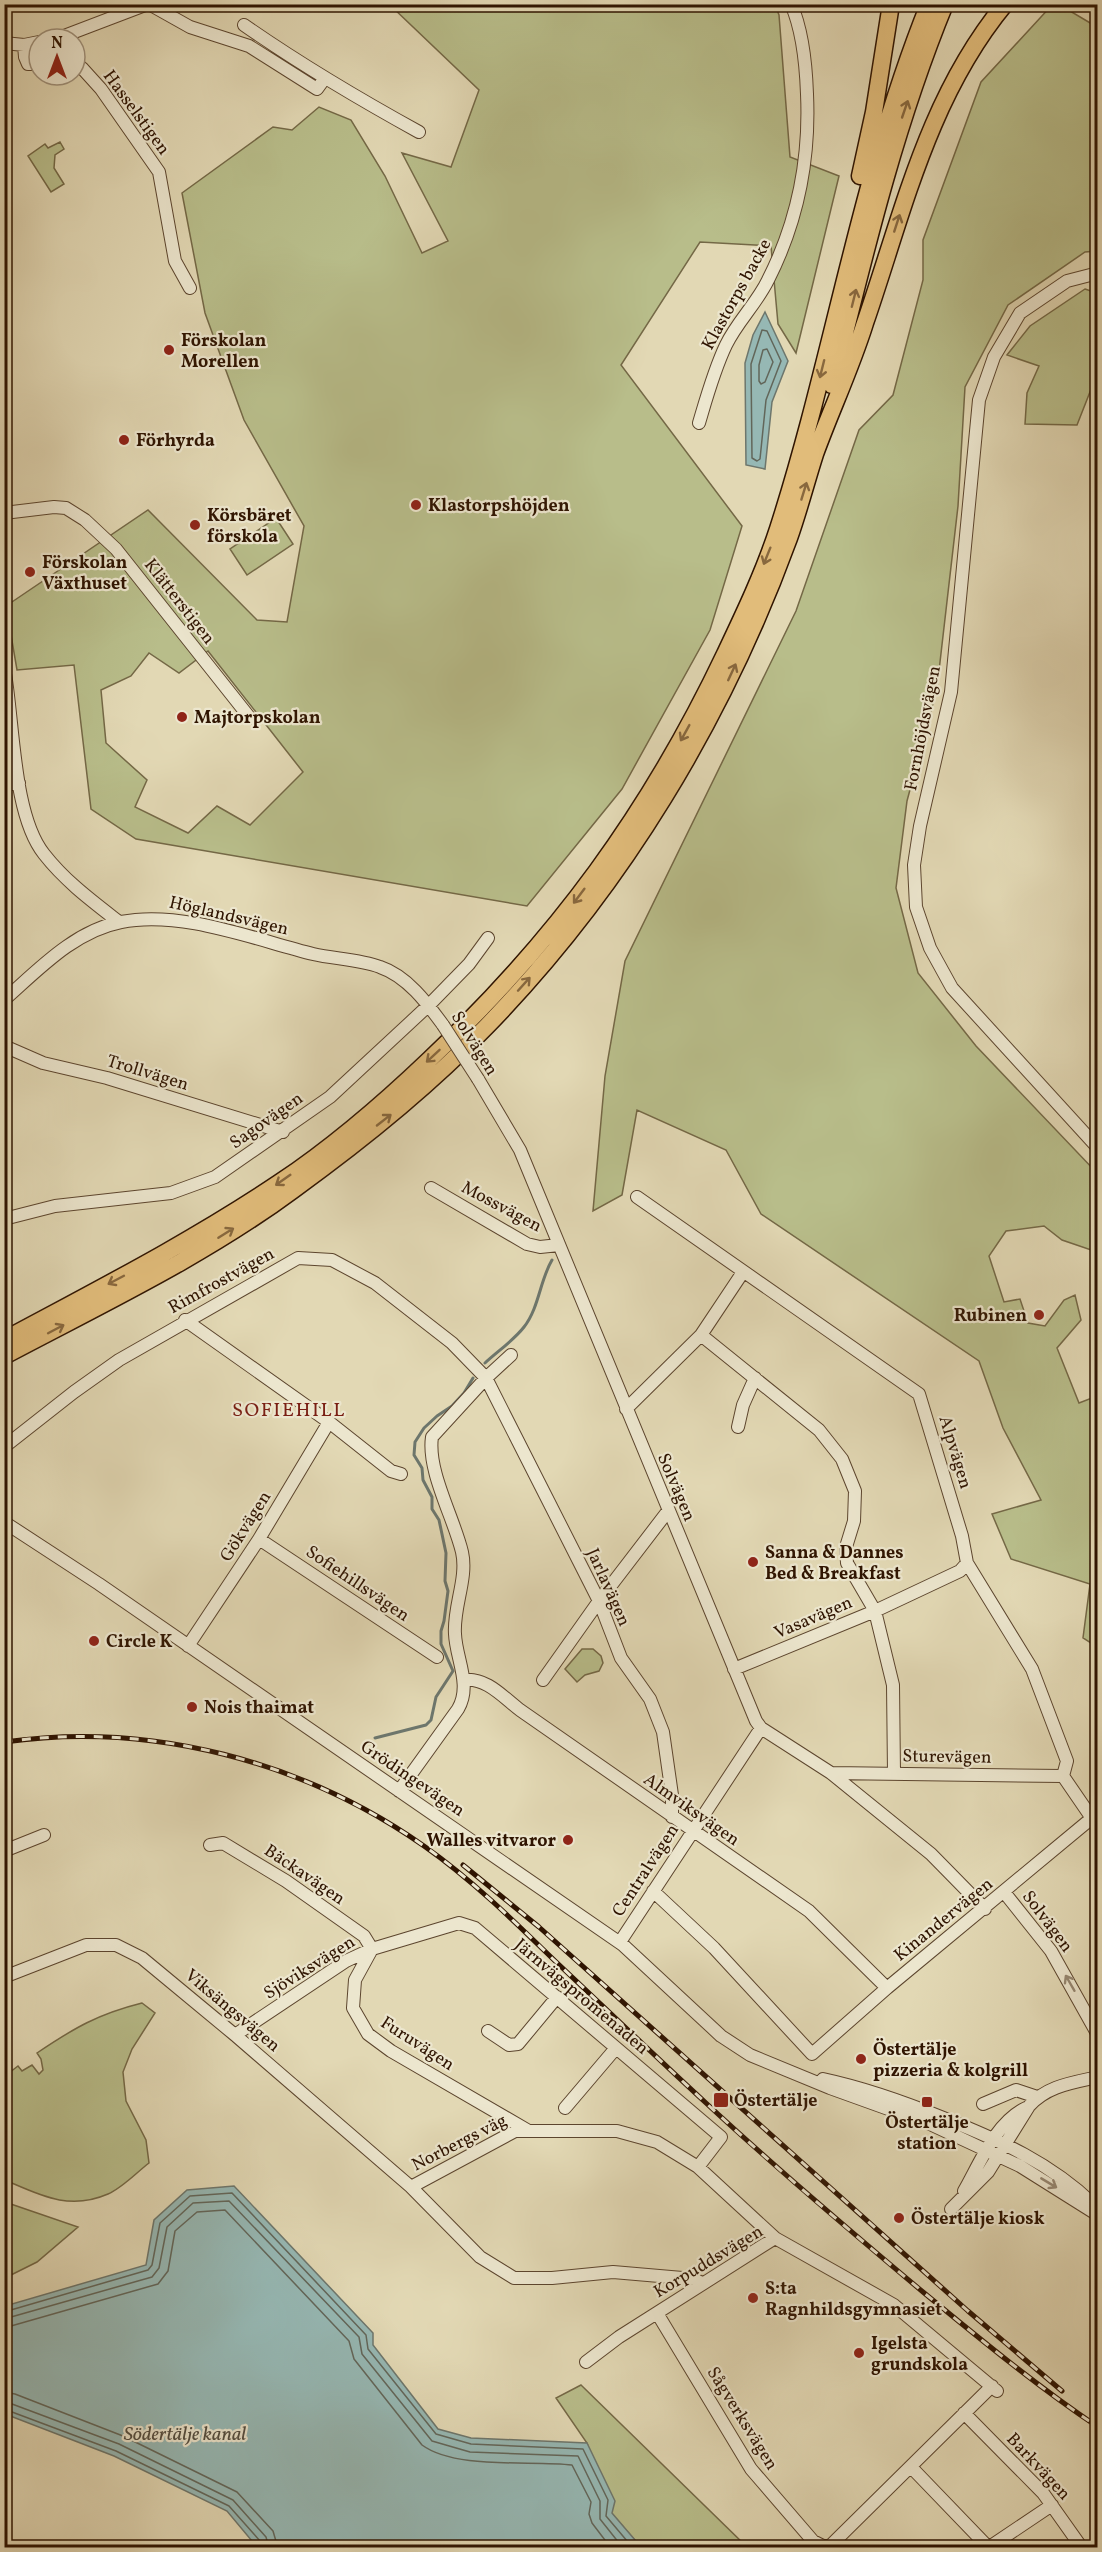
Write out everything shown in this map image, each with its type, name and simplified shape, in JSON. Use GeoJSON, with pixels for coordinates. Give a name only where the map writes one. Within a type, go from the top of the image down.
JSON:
{"type":"FeatureCollection","features":[{"type":"Feature","properties":{"kind":"highway"},"geometry":{"type":"LineString","coordinates":[[837,313],[859,180],[874,112],[891,4]]}},
{"type":"Feature","properties":{"kind":"highway"},"geometry":{"type":"LineString","coordinates":[[4,1340],[179,1246],[280,1182],[342,1136],[395,1092],[473,1019],[531,957],[595,875],[650,794],[702,703],[741,619],[776,534],[837,313],[868,184],[906,61],[929,4]]}},
{"type":"Feature","properties":{"kind":"highway"},"geometry":{"type":"LineString","coordinates":[[815,456],[881,187],[920,64],[945,4]]}},
{"type":"Feature","properties":{"kind":"highway"},"geometry":{"type":"LineString","coordinates":[[4,1356],[189,1257],[290,1192],[393,1113],[485,1028],[517,993],[604,887],[659,806],[707,722],[754,625],[789,537],[815,456],[864,327],[917,162],[940,105],[972,49],[1005,4]]}},
{"type":"Feature","properties":{"kind":"street"},"geometry":{"type":"LineString","coordinates":[[87,27],[148,4],[190,27],[249,46],[317,89],[326,78]]}},
{"type":"Feature","properties":{"kind":"street","name":"Klastorps backe"},"geometry":{"type":"LineString","coordinates":[[699,423],[727,343],[767,283],[777,262],[791,226],[801,186],[808,120],[807,84],[801,37],[791,4]]}},
{"type":"Feature","properties":{"kind":"street"},"geometry":{"type":"LineString","coordinates":[[244,25],[377,110],[419,132]]}},
{"type":"Feature","properties":{"kind":"street"},"geometry":{"type":"LineString","coordinates":[[4,43],[27,44]]}},
{"type":"Feature","properties":{"kind":"street"},"geometry":{"type":"LineString","coordinates":[[24,45],[24,57],[27,62]]}},
{"type":"Feature","properties":{"kind":"street","name":"Hasselstigen"},"geometry":{"type":"LineString","coordinates":[[87,73],[101,88],[159,172],[175,261],[190,288]]}},
{"type":"Feature","properties":{"kind":"street","name":"Fornhöjdsvägen"},"geometry":{"type":"LineString","coordinates":[[1096,1142],[952,988],[930,948],[915,907],[914,865],[920,826],[951,692],[979,400],[994,357],[1020,313],[1067,280],[1098,273]]}},
{"type":"Feature","properties":{"kind":"street","name":"Klätterstigen"},"geometry":{"type":"LineString","coordinates":[[4,513],[54,507],[66,508],[85,520],[116,549],[250,718]]}},
{"type":"Feature","properties":{"kind":"street"},"geometry":{"type":"LineString","coordinates":[[4,668],[25,812],[43,853],[76,889],[119,922]]}},
{"type":"Feature","properties":{"kind":"street"},"geometry":{"type":"LineString","coordinates":[[4,785],[19,783]]}},
{"type":"Feature","properties":{"kind":"street","name":"Höglandsvägen"},"geometry":{"type":"LineString","coordinates":[[4,1000],[57,952],[93,932],[119,922],[159,917],[185,921],[316,954],[381,967],[404,981],[429,1005]]}},
{"type":"Feature","properties":{"kind":"street","name":"Sagovägen"},"geometry":{"type":"LineString","coordinates":[[5,1218],[55,1206],[171,1193],[215,1176],[283,1132],[330,1097],[429,1005],[469,964],[488,938]]}},
{"type":"Feature","properties":{"kind":"street","name":"Solvägen"},"geometry":{"type":"LineString","coordinates":[[429,1005],[478,1079],[520,1150],[668,1511],[756,1721],[761,1728]]}},
{"type":"Feature","properties":{"kind":"street","name":"Trollvägen"},"geometry":{"type":"LineString","coordinates":[[4,1046],[43,1063],[107,1077],[283,1132]]}},
{"type":"Feature","properties":{"kind":"street","name":"Mossvägen"},"geometry":{"type":"LineString","coordinates":[[431,1188],[527,1244],[540,1247],[559,1245]]}},
{"type":"Feature","properties":{"kind":"street","name":"Alpvägen"},"geometry":{"type":"LineString","coordinates":[[637,1197],[919,1394],[962,1536],[967,1563],[1032,1669],[1067,1761],[1063,1776]]}},
{"type":"Feature","properties":{"kind":"street","name":"Rimfrostvägen"},"geometry":{"type":"LineString","coordinates":[[4,1447],[119,1360],[185,1320],[298,1258],[332,1260],[375,1283],[452,1343],[486,1378]]}},
{"type":"Feature","properties":{"kind":"street"},"geometry":{"type":"LineString","coordinates":[[626,1409],[701,1335],[743,1272]]}},
{"type":"Feature","properties":{"kind":"street"},"geometry":{"type":"LineString","coordinates":[[185,1320],[329,1422],[391,1471],[401,1474]]}},
{"type":"Feature","properties":{"kind":"street"},"geometry":{"type":"LineString","coordinates":[[701,1335],[819,1430],[842,1459],[855,1491],[855,1521],[846,1547],[847,1563],[874,1611],[893,1685],[894,1773]]}},
{"type":"Feature","properties":{"kind":"street"},"geometry":{"type":"LineString","coordinates":[[399,1791],[458,1709],[464,1697],[464,1680],[454,1632],[463,1554],[430,1449],[432,1437],[511,1354]]}},
{"type":"Feature","properties":{"kind":"street","name":"Jarlavägen"},"geometry":{"type":"LineString","coordinates":[[486,1378],[598,1602],[621,1658],[650,1699],[663,1732],[672,1794],[672,1817]]}},
{"type":"Feature","properties":{"kind":"street"},"geometry":{"type":"LineString","coordinates":[[738,1427],[743,1406],[755,1378]]}},
{"type":"Feature","properties":{"kind":"street","name":"Gökvägen"},"geometry":{"type":"LineString","coordinates":[[188,1646],[259,1539],[329,1422]]}},
{"type":"Feature","properties":{"kind":"street"},"geometry":{"type":"LineString","coordinates":[[543,1680],[598,1602],[668,1511]]}},
{"type":"Feature","properties":{"kind":"street","name":"Grödingevägen"},"geometry":{"type":"LineString","coordinates":[[4,1522],[620,1942],[721,2036],[750,2055],[930,2124],[999,2156],[1051,2184],[1098,2215]]}},
{"type":"Feature","properties":{"kind":"street","name":"Sofiehillsvägen"},"geometry":{"type":"LineString","coordinates":[[259,1539],[436,1657]]}},
{"type":"Feature","properties":{"kind":"street","name":"Vasavägen"},"geometry":{"type":"LineString","coordinates":[[734,1669],[874,1611],[960,1571],[967,1563]]}},
{"type":"Feature","properties":{"kind":"street","name":"Almviksvägen"},"geometry":{"type":"LineString","coordinates":[[464,1680],[472,1679],[485,1683],[529,1717],[809,1911],[887,1988]]}},
{"type":"Feature","properties":{"kind":"street"},"geometry":{"type":"LineString","coordinates":[[761,1728],[831,1773],[931,1854],[985,1909]]}},
{"type":"Feature","properties":{"kind":"street","name":"Centralvägen"},"geometry":{"type":"LineString","coordinates":[[620,1942],[761,1728]]}},
{"type":"Feature","properties":{"kind":"street","name":"Sturevägen"},"geometry":{"type":"LineString","coordinates":[[831,1773],[1063,1776]]}},
{"type":"Feature","properties":{"kind":"street"},"geometry":{"type":"LineString","coordinates":[[1063,1776],[1095,1820]]}},
{"type":"Feature","properties":{"kind":"street","name":"Kinandervägen"},"geometry":{"type":"LineString","coordinates":[[653,1891],[714,1948],[812,2054],[887,1988],[1095,1820]]}},
{"type":"Feature","properties":{"kind":"street"},"geometry":{"type":"LineString","coordinates":[[4,1851],[44,1835]]}},
{"type":"Feature","properties":{"kind":"street","name":"Bäckavägen"},"geometry":{"type":"LineString","coordinates":[[210,1845],[222,1843],[286,1881],[364,1936],[372,1949]]}},
{"type":"Feature","properties":{"kind":"street","name":"Solvägen"},"geometry":{"type":"LineString","coordinates":[[1004,1892],[1051,1951],[1098,2035]]}},
{"type":"Feature","properties":{"kind":"street","name":"Järnvägspromenaden"},"geometry":{"type":"LineString","coordinates":[[372,1949],[459,1923],[474,1928],[721,2137],[698,2166]]}},
{"type":"Feature","properties":{"kind":"street","name":"Viksängsvägen"},"geometry":{"type":"LineString","coordinates":[[4,1977],[86,1945],[116,1945],[141,1958],[235,2035],[411,2187],[480,2257],[514,2278],[552,2278],[613,2272],[694,2279],[702,2283]]}},
{"type":"Feature","properties":{"kind":"street","name":"Sjöviksvägen"},"geometry":{"type":"LineString","coordinates":[[235,2035],[346,1961],[372,1949]]}},
{"type":"Feature","properties":{"kind":"street","name":"Furuvägen"},"geometry":{"type":"LineString","coordinates":[[372,1949],[355,1980],[353,2008],[368,2034],[391,2051],[527,2130]]}},
{"type":"Feature","properties":{"kind":"street"},"geometry":{"type":"LineString","coordinates":[[488,2031],[509,2045],[518,2044],[557,1997]]}},
{"type":"Feature","properties":{"kind":"street"},"geometry":{"type":"LineString","coordinates":[[565,2108],[616,2048]]}},
{"type":"Feature","properties":{"kind":"street","name":"Grödingevägen"},"geometry":{"type":"LineString","coordinates":[[793,2073],[837,2082],[912,2105],[1007,2143],[1061,2176],[1098,2208]]}},
{"type":"Feature","properties":{"kind":"street"},"geometry":{"type":"LineString","coordinates":[[951,2209],[961,2197],[995,2138],[1013,2115],[1057,2086],[1098,2077]]}},
{"type":"Feature","properties":{"kind":"street"},"geometry":{"type":"LineString","coordinates":[[983,2104],[1016,2090],[1033,2102]]}},
{"type":"Feature","properties":{"kind":"street"},"geometry":{"type":"LineString","coordinates":[[961,2197],[976,2186],[999,2156],[1033,2102]]}},
{"type":"Feature","properties":{"kind":"street","name":"Norbergs väg"},"geometry":{"type":"LineString","coordinates":[[411,2187],[515,2131],[617,2131],[657,2142],[698,2166],[775,2238]]}},
{"type":"Feature","properties":{"kind":"street","name":"Korpuddsvägen"},"geometry":{"type":"LineString","coordinates":[[586,2362],[597,2351],[775,2238],[894,2305],[994,2389]]}},
{"type":"Feature","properties":{"kind":"street","name":"Sågverksvägen"},"geometry":{"type":"LineString","coordinates":[[657,2313],[751,2469],[813,2541],[825,2547],[831,2545],[964,2414],[994,2389]]}},
{"type":"Feature","properties":{"kind":"street","name":"Barkvägen"},"geometry":{"type":"LineString","coordinates":[[964,2414],[1053,2505],[1082,2547]]}},
{"type":"Feature","properties":{"kind":"street"},"geometry":{"type":"LineString","coordinates":[[911,2467],[989,2547],[1053,2505]]}},
{"type":"Feature","properties":{"kind":"green space"},"geometry":{"type":"Polygon","coordinates":[[[390,5],[775,5],[779,15],[790,157],[839,176],[796,353],[778,324],[771,246],[700,242],[621,365],[742,526],[710,630],[622,789],[527,906],[136,839],[91,809],[74,665],[17,670],[6,606],[148,510],[257,620],[287,622],[304,526],[244,420],[205,313],[182,193],[273,127],[292,130],[319,107],[351,120],[385,176],[422,253],[448,241],[402,153],[451,167],[479,90],[390,5]],[[208,651],[179,673],[149,653],[131,676],[101,690],[106,743],[147,780],[135,807],[188,833],[217,806],[250,825],[303,772],[208,651]]]}},
{"type":"Feature","properties":{"kind":"green space"},"geometry":{"type":"Polygon","coordinates":[[[1052,5],[1060,5],[1097,27],[1097,251],[1085,252],[1008,305],[965,387],[958,506],[937,688],[907,801],[896,888],[918,973],[976,1046],[1097,1173],[1097,1252],[1062,1240],[1044,1226],[1006,1231],[989,1256],[1004,1302],[1020,1299],[1028,1323],[1045,1326],[1064,1300],[1075,1295],[1081,1320],[1057,1348],[1079,1403],[1097,1396],[1097,1647],[1083,1638],[1090,1584],[1011,1559],[992,1514],[1041,1500],[1003,1428],[979,1361],[761,1214],[726,1150],[637,1110],[622,1195],[593,1211],[605,1076],[625,961],[796,611],[859,430],[893,395],[923,280],[923,240],[981,82],[1052,5]]]}},
{"type":"Feature","properties":{"kind":"green space"},"geometry":{"type":"Polygon","coordinates":[[[60,142],[64,149],[55,155],[54,168],[64,184],[51,192],[28,156],[45,144],[48,148],[60,142]]]}},
{"type":"Feature","properties":{"kind":"green space"},"geometry":{"type":"Polygon","coordinates":[[[1085,289],[1097,293],[1097,374],[1077,425],[1025,424],[1027,393],[1039,366],[1007,355],[1030,326],[1085,289]]]}},
{"type":"Feature","properties":{"kind":"green space"},"geometry":{"type":"Polygon","coordinates":[[[276,518],[293,544],[247,575],[230,549],[276,518]]]}},
{"type":"Feature","properties":{"kind":"green space"},"geometry":{"type":"Polygon","coordinates":[[[582,1649],[593,1649],[601,1656],[603,1663],[599,1671],[585,1675],[577,1682],[565,1669],[582,1649]]]}},
{"type":"Feature","properties":{"kind":"green space"},"geometry":{"type":"Polygon","coordinates":[[[142,2003],[155,2013],[132,2049],[123,2072],[126,2101],[146,2140],[149,2163],[108,2194],[80,2201],[43,2196],[5,2180],[5,2076],[18,2066],[22,2071],[32,2065],[39,2074],[43,2070],[37,2053],[87,2023],[142,2003]]]}},
{"type":"Feature","properties":{"kind":"green space"},"geometry":{"type":"Polygon","coordinates":[[[5,2202],[78,2227],[37,2262],[5,2278],[5,2202]]]}},
{"type":"Feature","properties":{"kind":"green space"},"geometry":{"type":"Polygon","coordinates":[[[581,2385],[747,2547],[641,2547],[611,2513],[587,2443],[556,2398],[581,2385]]]}},
{"type":"Feature","properties":{"kind":"water"},"geometry":{"type":"Polygon","coordinates":[[[765,312],[788,361],[772,402],[765,469],[746,465],[745,363],[753,335],[765,312]]]}},
{"type":"Feature","properties":{"kind":"water","name":"Södertälje kanal"},"geometry":{"type":"Polygon","coordinates":[[[234,2186],[373,2333],[373,2345],[438,2429],[471,2438],[587,2443],[615,2501],[612,2513],[641,2547],[257,2547],[227,2511],[114,2456],[5,2414],[5,2306],[146,2265],[154,2220],[187,2190],[234,2186]]]}},
{"type":"Feature","properties":{"kind":"waterway"},"geometry":{"type":"LineString","coordinates":[[485,1363],[524,1327],[536,1303],[552,1260]]}},
{"type":"Feature","properties":{"kind":"waterway"},"geometry":{"type":"LineString","coordinates":[[375,1738],[426,1725],[431,1720],[436,1697],[453,1671],[441,1644],[448,1591],[445,1581],[446,1553],[439,1520],[432,1509],[432,1497],[423,1480],[422,1468],[414,1455],[415,1442],[424,1428],[452,1406],[464,1393],[473,1378]]}},
{"type":"Feature","properties":{"kind":"railway"},"geometry":{"type":"LineString","coordinates":[[4,1742],[59,1737],[115,1737],[170,1743],[224,1754],[277,1770],[328,1791],[377,1816],[424,1846],[475,1886],[732,2127],[944,2310],[1009,2362],[1098,2427]]}},
{"type":"Feature","properties":{"kind":"railway"},"geometry":{"type":"LineString","coordinates":[[463,1865],[539,1927],[968,2311],[1062,2391]]}},
{"type":"Feature","properties":{"kind":"place","name":"Förskolan Morellen"},"geometry":{"type":"Point","coordinates":[169,350]}},
{"type":"Feature","properties":{"kind":"place","name":"Förhyrda"},"geometry":{"type":"Point","coordinates":[124,440]}},
{"type":"Feature","properties":{"kind":"place","name":"Klastorpshöjden"},"geometry":{"type":"Point","coordinates":[416,505]}},
{"type":"Feature","properties":{"kind":"place","name":"Körsbäret förskola"},"geometry":{"type":"Point","coordinates":[195,525]}},
{"type":"Feature","properties":{"kind":"place","name":"Förskolan Växthuset"},"geometry":{"type":"Point","coordinates":[30,572]}},
{"type":"Feature","properties":{"kind":"place","name":"Majtorpskolan"},"geometry":{"type":"Point","coordinates":[182,717]}},
{"type":"Feature","properties":{"kind":"place","name":"Rubinen"},"geometry":{"type":"Point","coordinates":[1039,1315]}},
{"type":"Feature","properties":{"kind":"place","name":"Sanna & Dannes Bed & Breakfast"},"geometry":{"type":"Point","coordinates":[753,1562]}},
{"type":"Feature","properties":{"kind":"place","name":"Circle K"},"geometry":{"type":"Point","coordinates":[94,1641]}},
{"type":"Feature","properties":{"kind":"place","name":"Nois thaimat"},"geometry":{"type":"Point","coordinates":[192,1707]}},
{"type":"Feature","properties":{"kind":"place","name":"Walles vitvaror"},"geometry":{"type":"Point","coordinates":[568,1840]}},
{"type":"Feature","properties":{"kind":"place","name":"Östertälje pizzeria & kolgrill"},"geometry":{"type":"Point","coordinates":[861,2059]}},
{"type":"Feature","properties":{"kind":"place","name":"Östertälje"},"geometry":{"type":"Point","coordinates":[721,2100]}},
{"type":"Feature","properties":{"kind":"place","name":"Östertälje station"},"geometry":{"type":"Point","coordinates":[927,2102]}},
{"type":"Feature","properties":{"kind":"place","name":"Östertälje kiosk"},"geometry":{"type":"Point","coordinates":[899,2218]}},
{"type":"Feature","properties":{"kind":"place","name":"S:ta Ragnhildsgymnasiet"},"geometry":{"type":"Point","coordinates":[753,2298]}},
{"type":"Feature","properties":{"kind":"place","name":"Igelsta grundskola"},"geometry":{"type":"Point","coordinates":[859,2353]}},
{"type":"Feature","properties":{"kind":"district","name":"SOFIEHILL"},"geometry":{"type":"Point","coordinates":[289,1409]}}]}
